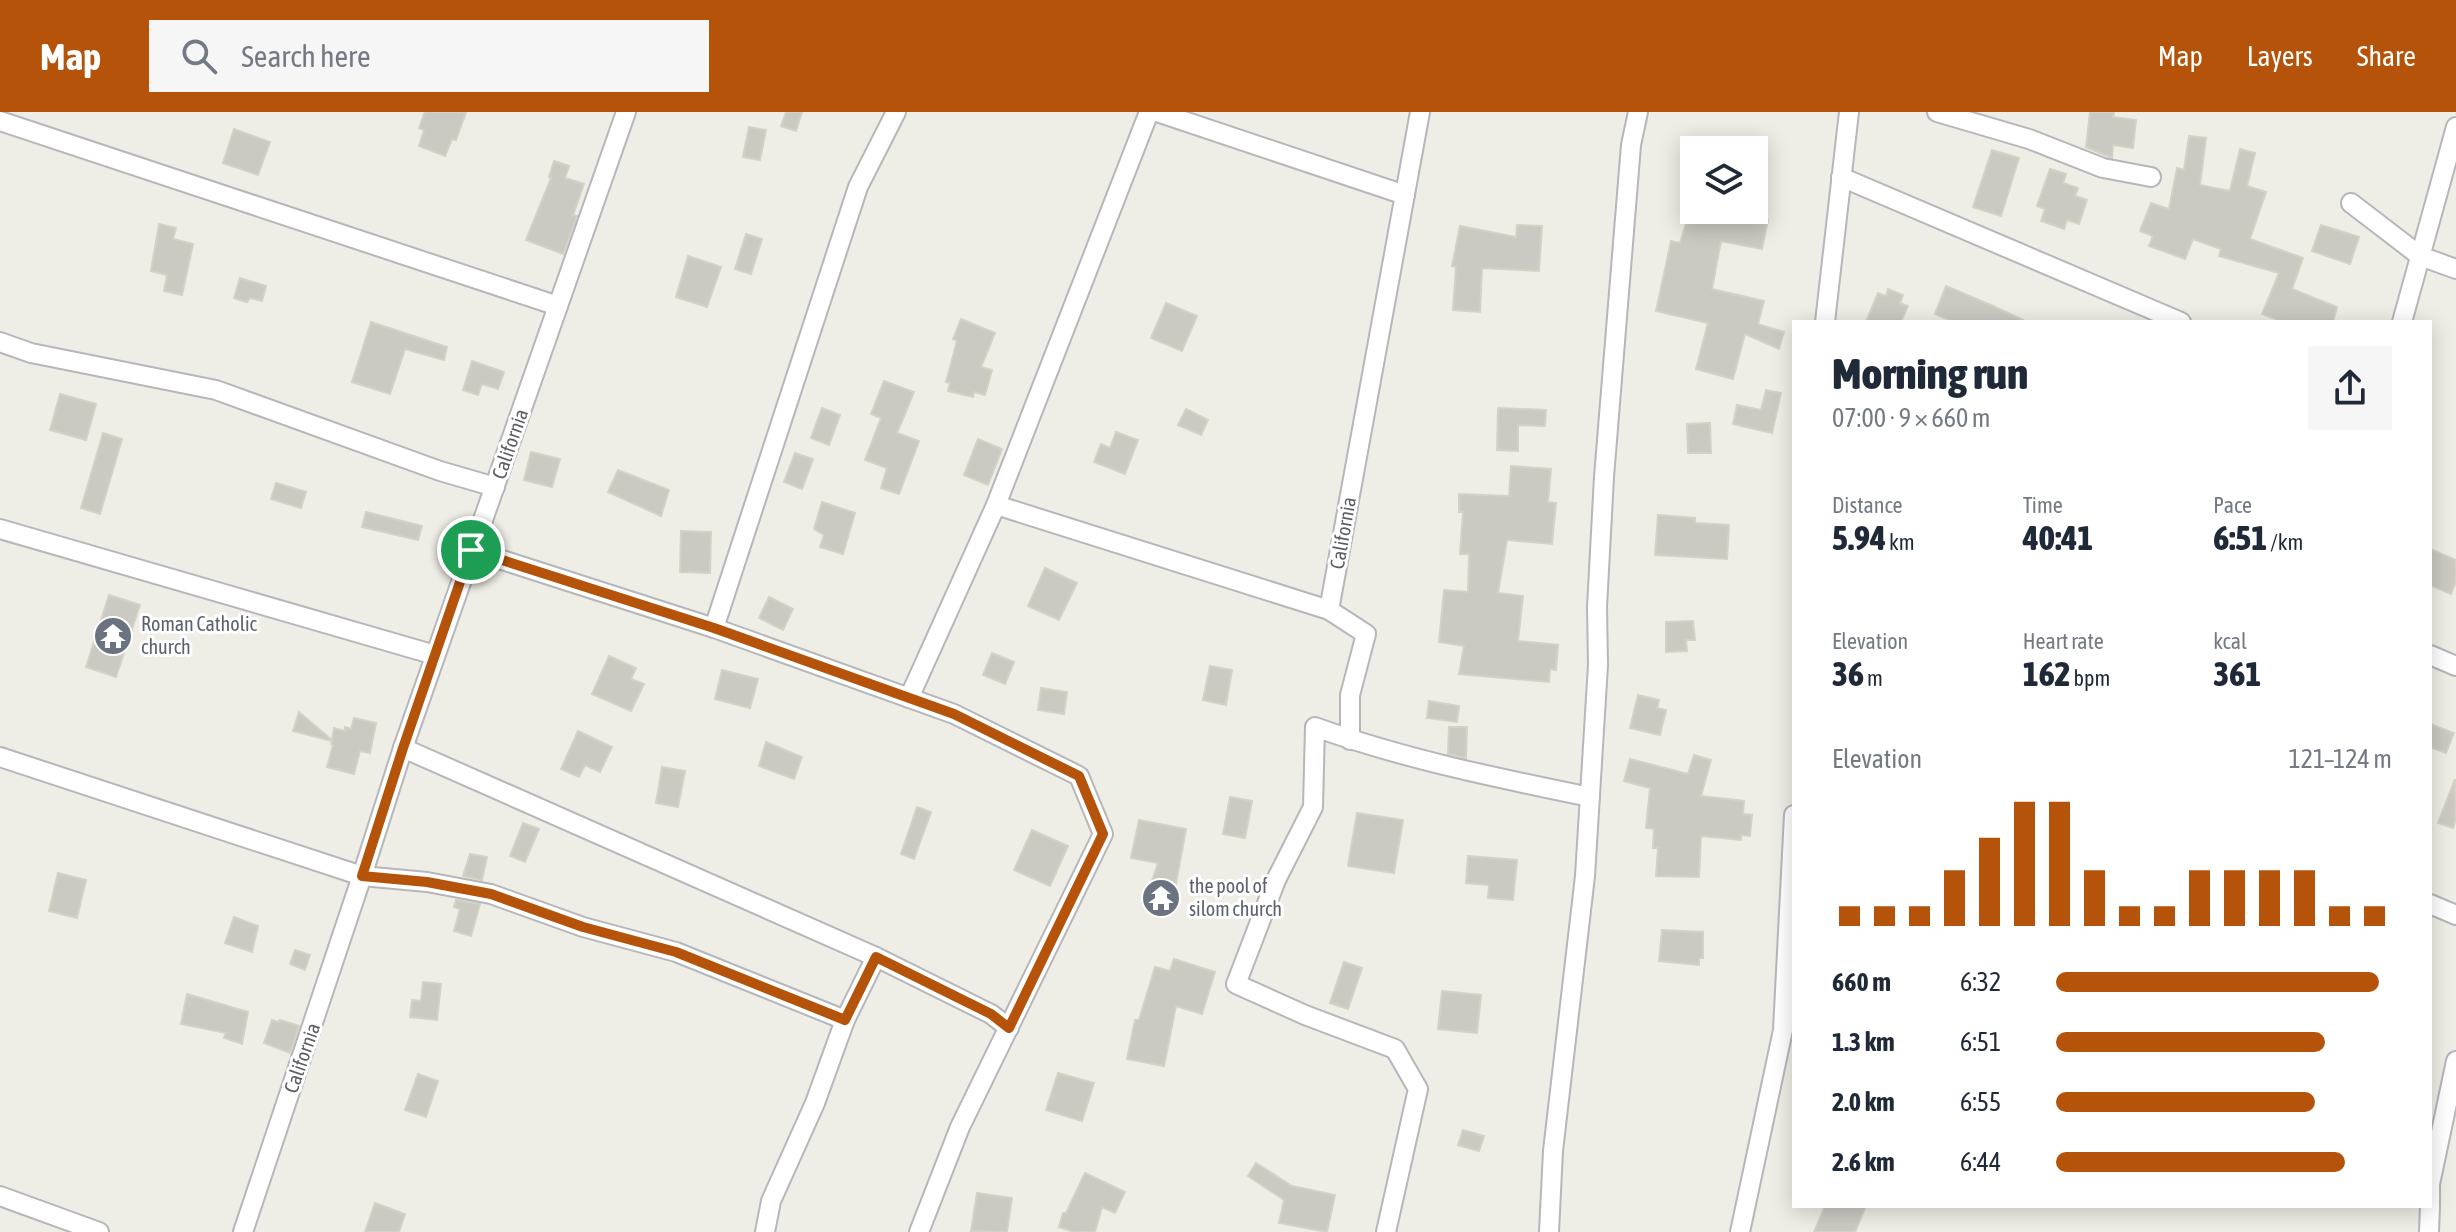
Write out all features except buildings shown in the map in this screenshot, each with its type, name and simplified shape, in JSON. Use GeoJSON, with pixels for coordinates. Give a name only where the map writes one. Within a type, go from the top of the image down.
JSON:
{"type":"FeatureCollection","features":[{"type":"Feature","properties":{"kind":"street","name":"California"},"geometry":{"type":"LineString","coordinates":[[243,1232],[403,748],[626,112]]}},
{"type":"Feature","properties":{"kind":"street"},"geometry":{"type":"LineString","coordinates":[[714,628],[858,187],[896,112]]}},
{"type":"Feature","properties":{"kind":"street"},"geometry":{"type":"LineString","coordinates":[[909,698],[996,505],[1149,112]]}},
{"type":"Feature","properties":{"kind":"street"},"geometry":{"type":"LineString","coordinates":[[1157,112],[1405,195]]}},
{"type":"Feature","properties":{"kind":"street","name":"California"},"geometry":{"type":"LineString","coordinates":[[1329,610],[1420,112]]}},
{"type":"Feature","properties":{"kind":"street"},"geometry":{"type":"LineString","coordinates":[[1549,1232],[1553,1151],[1585,876],[1598,665],[1597,607],[1604,477],[1631,145],[1638,112]]}},
{"type":"Feature","properties":{"kind":"street"},"geometry":{"type":"LineString","coordinates":[[1825,320],[1849,112]]}},
{"type":"Feature","properties":{"kind":"street"},"geometry":{"type":"LineString","coordinates":[[1937,112],[2029,139],[2103,168],[2151,177]]}},
{"type":"Feature","properties":{"kind":"street"},"geometry":{"type":"LineString","coordinates":[[0,121],[558,306]]}},
{"type":"Feature","properties":{"kind":"street"},"geometry":{"type":"LineString","coordinates":[[2403,320],[2456,127]]}},
{"type":"Feature","properties":{"kind":"street"},"geometry":{"type":"LineString","coordinates":[[1841,177],[2176,320]]}},
{"type":"Feature","properties":{"kind":"street"},"geometry":{"type":"LineString","coordinates":[[2351,203],[2420,256],[2456,269]]}},
{"type":"Feature","properties":{"kind":"street"},"geometry":{"type":"LineString","coordinates":[[0,342],[31,353],[216,390],[440,471],[495,487]]}},
{"type":"Feature","properties":{"kind":"street"},"geometry":{"type":"LineString","coordinates":[[996,505],[1329,610],[1366,634],[1350,695],[1350,740]]}},
{"type":"Feature","properties":{"kind":"street"},"geometry":{"type":"LineString","coordinates":[[0,529],[435,655]]}},
{"type":"Feature","properties":{"kind":"street"},"geometry":{"type":"LineString","coordinates":[[471,550],[714,628],[954,714],[1079,776],[1103,834],[960,1127],[919,1232]]}},
{"type":"Feature","properties":{"kind":"street"},"geometry":{"type":"LineString","coordinates":[[2432,656],[2456,666]]}},
{"type":"Feature","properties":{"kind":"street"},"geometry":{"type":"LineString","coordinates":[[1386,1232],[1418,1089],[1395,1049],[1305,1015],[1236,984],[1276,880],[1313,807],[1315,727],[1350,740],[1468,772],[1590,797]]}},
{"type":"Feature","properties":{"kind":"street"},"geometry":{"type":"LineString","coordinates":[[403,748],[876,957],[991,1014],[1009,1028]]}},
{"type":"Feature","properties":{"kind":"street"},"geometry":{"type":"LineString","coordinates":[[0,757],[362,876],[427,882],[491,894],[583,927],[676,952],[845,1020]]}},
{"type":"Feature","properties":{"kind":"street"},"geometry":{"type":"LineString","coordinates":[[1740,1232],[1783,1030],[1792,888]]}},
{"type":"Feature","properties":{"kind":"street"},"geometry":{"type":"LineString","coordinates":[[2432,905],[2456,915]]}},
{"type":"Feature","properties":{"kind":"street"},"geometry":{"type":"LineString","coordinates":[[765,1232],[771,1201],[815,1103],[845,1020],[876,957]]}},
{"type":"Feature","properties":{"kind":"street"},"geometry":{"type":"LineString","coordinates":[[2433,1154],[2456,1061]]}},
{"type":"Feature","properties":{"kind":"street"},"geometry":{"type":"LineString","coordinates":[[0,1196],[99,1232]]}},
{"type":"Feature","properties":{"kind":"street"},"geometry":{"type":"LineString","coordinates":[[2429,1232],[2430,1208]]}},
{"type":"Feature","properties":{"kind":"place","name":"Roman Catholic church"},"geometry":{"type":"Point","coordinates":[113,636]}},
{"type":"Feature","properties":{"kind":"place","name":"the pool of silom church"},"geometry":{"type":"Point","coordinates":[1161,898]}},
{"type":"Feature","properties":{"kind":"route"},"geometry":{"type":"LineString","coordinates":[[471,550],[714,628],[954,714],[1079,776],[1103,834],[1009,1028],[991,1014],[876,957],[845,1020],[676,952],[583,927],[491,894],[427,882],[362,876],[471,550]]}}]}
